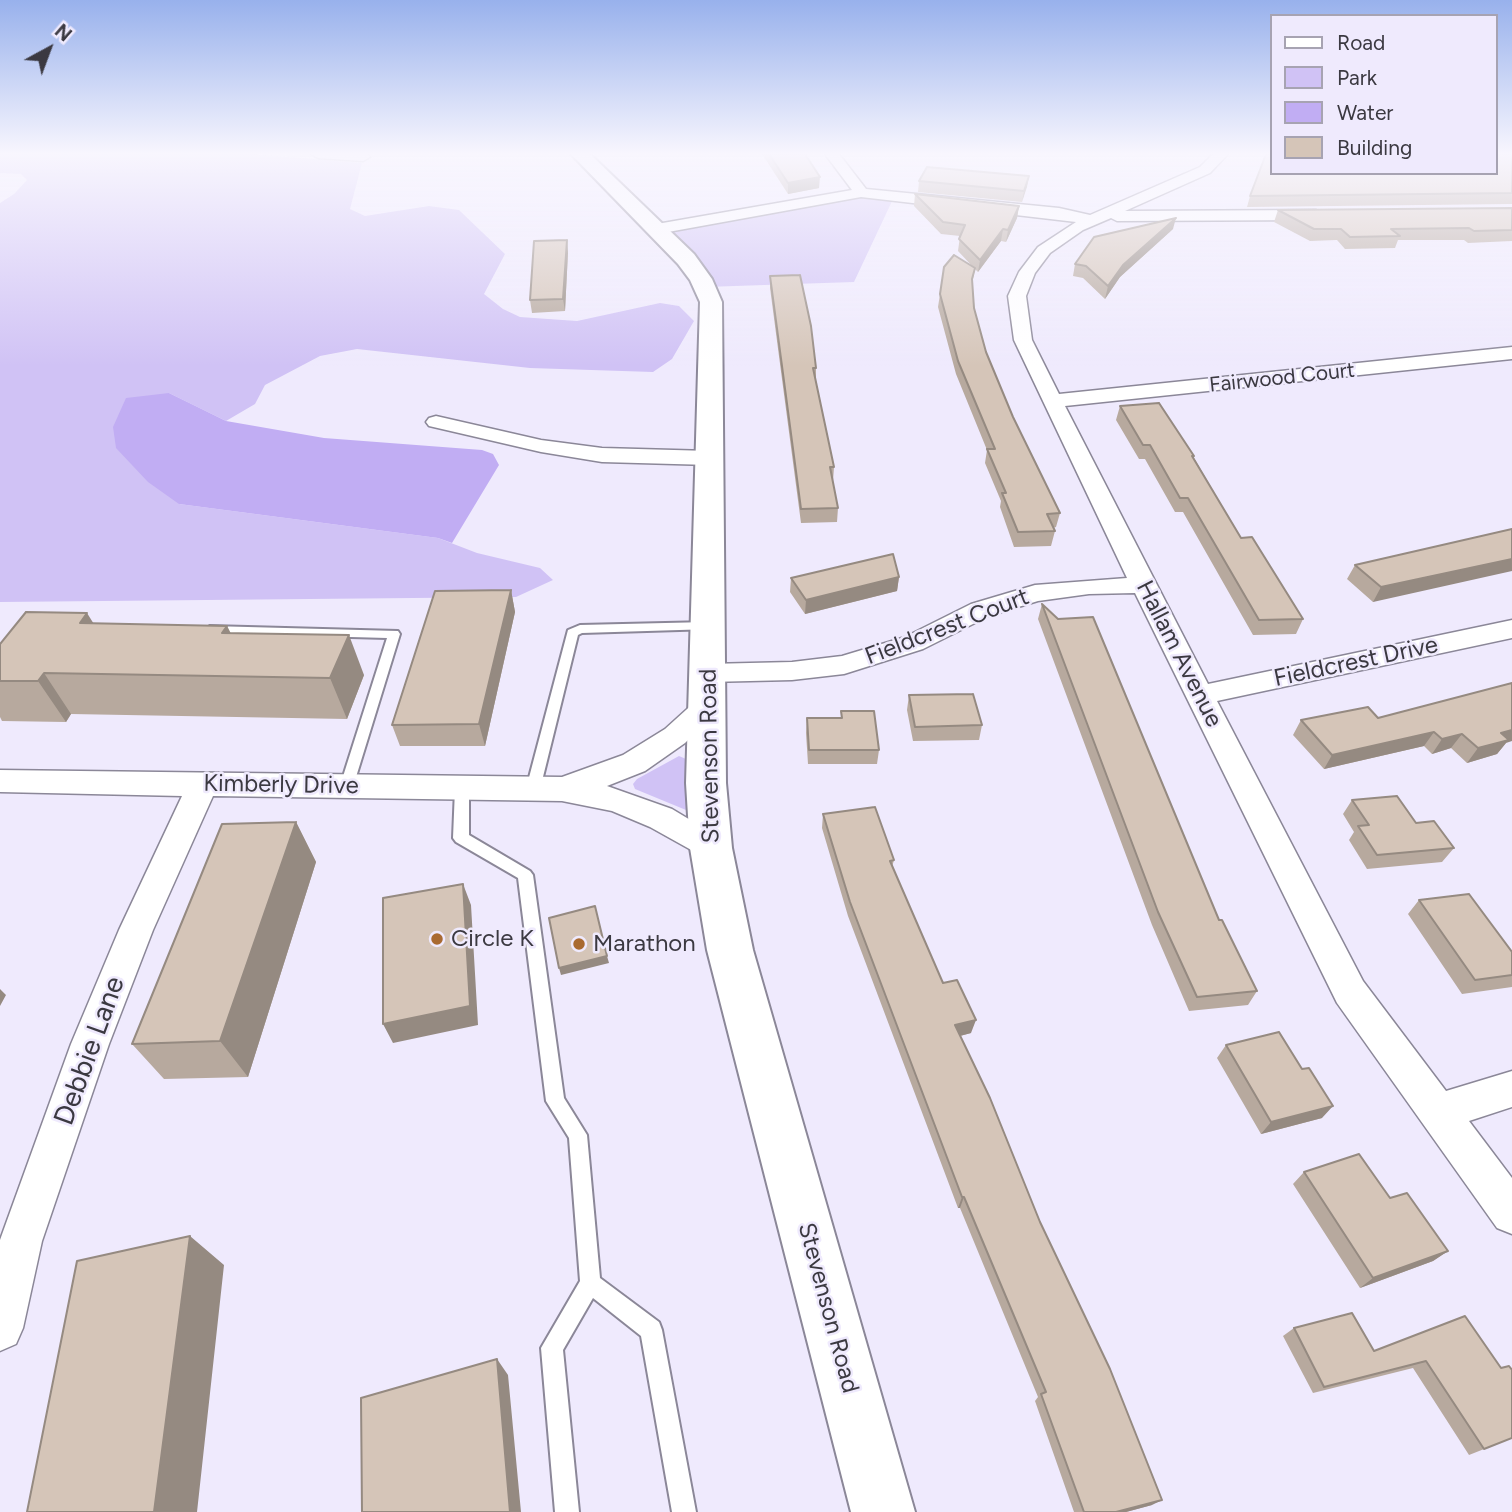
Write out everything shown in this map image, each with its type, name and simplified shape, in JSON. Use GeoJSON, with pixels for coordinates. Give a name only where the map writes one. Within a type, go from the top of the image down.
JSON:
{"type":"FeatureCollection","features":[{"type":"Feature","properties":{"kind":"main road","name":"Stevenson Road"},"geometry":{"type":"LineString","coordinates":[[652,225],[701,279],[711,302],[706,783],[711,848],[730,950],[883,1512]]}},
{"type":"Feature","properties":{"kind":"street"},"geometry":{"type":"LineString","coordinates":[[657,229],[683,225]]}},
{"type":"Feature","properties":{"kind":"street","name":"Hallam Avenue"},"geometry":{"type":"LineString","coordinates":[[1085,225],[1044,250],[1027,272],[1017,296],[1023,340],[1350,992],[1436,1114],[1512,1213]]}},
{"type":"Feature","properties":{"kind":"street","name":"Fairwood Court"},"geometry":{"type":"LineString","coordinates":[[1052,401],[1512,353]]}},
{"type":"Feature","properties":{"kind":"street"},"geometry":{"type":"LineString","coordinates":[[436,422],[541,446],[602,455],[710,458]]}},
{"type":"Feature","properties":{"kind":"street","name":"Fieldcrest Court"},"geometry":{"type":"LineString","coordinates":[[707,690],[792,671],[844,665],[914,643],[980,610],[1035,593],[1089,586],[1145,585]]}},
{"type":"Feature","properties":{"kind":"street","name":"Fieldcrest Drive"},"geometry":{"type":"LineString","coordinates":[[1200,695],[1512,629]]}},
{"type":"Feature","properties":{"kind":"street","name":"Kimberly Drive"},"geometry":{"type":"LineString","coordinates":[[547,789],[611,774],[634,763],[682,731],[707,690]]}},
{"type":"Feature","properties":{"kind":"street","name":"Kimberly Drive"},"geometry":{"type":"LineString","coordinates":[[0,781],[547,789],[617,800],[661,818],[711,848]]}},
{"type":"Feature","properties":{"kind":"street","name":"Debbie Lane"},"geometry":{"type":"LineString","coordinates":[[0,1328],[21,1241],[90,1044],[136,930],[203,784]]}},
{"type":"Feature","properties":{"kind":"street"},"geometry":{"type":"LineString","coordinates":[[1436,1114],[1512,1089]]}},
{"type":"Feature","properties":{"kind":"lane"},"geometry":{"type":"LineString","coordinates":[[547,789],[572,633],[580,629],[708,625]]}},
{"type":"Feature","properties":{"kind":"lane"},"geometry":{"type":"LineString","coordinates":[[200,629],[394,634],[347,786]]}},
{"type":"Feature","properties":{"kind":"lane"},"geometry":{"type":"LineString","coordinates":[[461,789],[461,838],[525,875],[555,1101],[578,1135],[590,1283],[552,1348],[567,1512]]}},
{"type":"Feature","properties":{"kind":"lane"},"geometry":{"type":"LineString","coordinates":[[590,1283],[652,1330],[684,1512]]}},
{"type":"Feature","properties":{"kind":"green space"},"geometry":{"type":"Polygon","coordinates":[[[0,225],[474,225],[505,254],[484,294],[503,309],[520,317],[577,321],[660,303],[679,306],[694,321],[672,359],[653,372],[530,368],[357,349],[320,356],[265,385],[255,404],[226,421],[169,393],[179,504],[438,538],[477,553],[540,568],[553,580],[516,597],[0,602],[0,225]]]}},
{"type":"Feature","properties":{"kind":"green space"},"geometry":{"type":"Polygon","coordinates":[[[682,225],[881,225],[854,282],[705,287],[657,229],[682,225]]]}},
{"type":"Feature","properties":{"kind":"green space"},"geometry":{"type":"Polygon","coordinates":[[[679,756],[686,759],[689,806],[686,810],[635,789],[633,784],[637,779],[679,756]]]}},
{"type":"Feature","properties":{"kind":"water"},"geometry":{"type":"Polygon","coordinates":[[[169,393],[226,421],[324,438],[482,450],[493,454],[499,465],[452,543],[438,538],[179,504],[148,482],[116,448],[113,427],[126,398],[169,393]]]}},
{"type":"Feature","properties":{"kind":"building"},"geometry":{"type":"Polygon","coordinates":[[[962,225],[1010,225],[1008,230],[1003,229],[980,260],[959,239],[965,225],[962,225]]]}},
{"type":"Feature","properties":{"kind":"building"},"geometry":{"type":"Polygon","coordinates":[[[1148,225],[1169,225],[1123,265],[1108,286],[1086,266],[1075,264],[1094,237],[1148,225]]]}},
{"type":"Feature","properties":{"kind":"building"},"geometry":{"type":"Polygon","coordinates":[[[1306,225],[1512,225],[1512,230],[1391,229],[1400,236],[1350,237],[1341,229],[1314,229],[1306,225]]]}},
{"type":"Feature","properties":{"kind":"building"},"geometry":{"type":"Polygon","coordinates":[[[567,240],[563,299],[530,300],[534,241],[567,240]]]}},
{"type":"Feature","properties":{"kind":"building"},"geometry":{"type":"Polygon","coordinates":[[[954,255],[975,268],[972,279],[974,308],[986,352],[1013,417],[1060,513],[1047,514],[1055,531],[1018,532],[1002,493],[1006,493],[987,449],[995,449],[958,361],[940,294],[944,267],[954,255]]]}},
{"type":"Feature","properties":{"kind":"building"},"geometry":{"type":"Polygon","coordinates":[[[800,275],[811,326],[816,368],[813,368],[834,467],[830,467],[838,508],[801,509],[770,276],[800,275]]]}},
{"type":"Feature","properties":{"kind":"building"},"geometry":{"type":"Polygon","coordinates":[[[1159,403],[1194,456],[1241,538],[1252,537],[1303,619],[1259,620],[1188,498],[1180,498],[1150,445],[1143,445],[1120,406],[1159,403]]]}},
{"type":"Feature","properties":{"kind":"building"},"geometry":{"type":"Polygon","coordinates":[[[1512,529],[1512,559],[1381,587],[1355,565],[1512,529]]]}},
{"type":"Feature","properties":{"kind":"building"},"geometry":{"type":"Polygon","coordinates":[[[893,554],[899,577],[806,600],[791,578],[893,554]]]}},
{"type":"Feature","properties":{"kind":"building"},"geometry":{"type":"Polygon","coordinates":[[[511,590],[479,724],[392,725],[435,591],[511,590]]]}},
{"type":"Feature","properties":{"kind":"building"},"geometry":{"type":"Polygon","coordinates":[[[1042,604],[1058,619],[1093,617],[1219,920],[1222,920],[1257,991],[1197,997],[1158,912],[1042,604]]]}},
{"type":"Feature","properties":{"kind":"building"},"geometry":{"type":"Polygon","coordinates":[[[26,612],[87,613],[80,623],[227,626],[222,633],[349,635],[330,678],[44,673],[38,681],[0,681],[0,644],[26,612]]]}},
{"type":"Feature","properties":{"kind":"building"},"geometry":{"type":"Polygon","coordinates":[[[1512,683],[1512,730],[1501,733],[1509,740],[1478,748],[1462,734],[1442,739],[1434,732],[1332,755],[1301,720],[1368,707],[1378,718],[1512,683]]]}},
{"type":"Feature","properties":{"kind":"building"},"geometry":{"type":"Polygon","coordinates":[[[973,694],[982,725],[915,727],[909,695],[973,694]]]}},
{"type":"Feature","properties":{"kind":"building"},"geometry":{"type":"Polygon","coordinates":[[[841,711],[874,711],[879,750],[809,750],[807,718],[842,718],[841,711]]]}},
{"type":"Feature","properties":{"kind":"building"},"geometry":{"type":"Polygon","coordinates":[[[1397,796],[1416,823],[1434,821],[1454,848],[1377,855],[1358,826],[1369,825],[1352,800],[1397,796]]]}},
{"type":"Feature","properties":{"kind":"building"},"geometry":{"type":"Polygon","coordinates":[[[875,807],[894,860],[890,861],[943,983],[957,980],[976,1020],[955,1025],[990,1098],[1040,1222],[1110,1369],[1162,1500],[1116,1512],[1084,1512],[1041,1394],[1046,1392],[962,1197],[850,902],[823,814],[875,807]]]}},
{"type":"Feature","properties":{"kind":"building"},"geometry":{"type":"Polygon","coordinates":[[[296,822],[220,1041],[132,1044],[222,824],[296,822]]]}},
{"type":"Feature","properties":{"kind":"building"},"geometry":{"type":"Polygon","coordinates":[[[463,884],[470,1006],[383,1024],[383,898],[463,884]]]}},
{"type":"Feature","properties":{"kind":"building"},"geometry":{"type":"Polygon","coordinates":[[[1469,894],[1512,952],[1512,975],[1475,980],[1419,900],[1469,894]]]}},
{"type":"Feature","properties":{"kind":"building","name":"Marathon"},"geometry":{"type":"Polygon","coordinates":[[[595,906],[607,956],[559,968],[549,918],[595,906]]]}},
{"type":"Feature","properties":{"kind":"building"},"geometry":{"type":"Polygon","coordinates":[[[1279,1032],[1302,1069],[1309,1068],[1333,1106],[1271,1122],[1226,1045],[1279,1032]]]}},
{"type":"Feature","properties":{"kind":"building"},"geometry":{"type":"Polygon","coordinates":[[[1359,1154],[1390,1198],[1407,1193],[1448,1251],[1373,1278],[1304,1172],[1359,1154]]]}},
{"type":"Feature","properties":{"kind":"building"},"geometry":{"type":"Polygon","coordinates":[[[190,1236],[154,1512],[27,1512],[77,1261],[190,1236]]]}},
{"type":"Feature","properties":{"kind":"building"},"geometry":{"type":"Polygon","coordinates":[[[1352,1313],[1374,1351],[1465,1316],[1501,1368],[1509,1366],[1512,1370],[1512,1438],[1484,1449],[1426,1361],[1324,1387],[1294,1328],[1352,1313]]]}},
{"type":"Feature","properties":{"kind":"building"},"geometry":{"type":"Polygon","coordinates":[[[497,1359],[510,1512],[362,1512],[361,1398],[497,1359]]]}},
{"type":"Feature","properties":{"kind":"place","name":"Circle K"},"geometry":{"type":"Point","coordinates":[437,939]}},
{"type":"Feature","properties":{"kind":"place","name":"Marathon"},"geometry":{"type":"Point","coordinates":[579,944]}}]}
